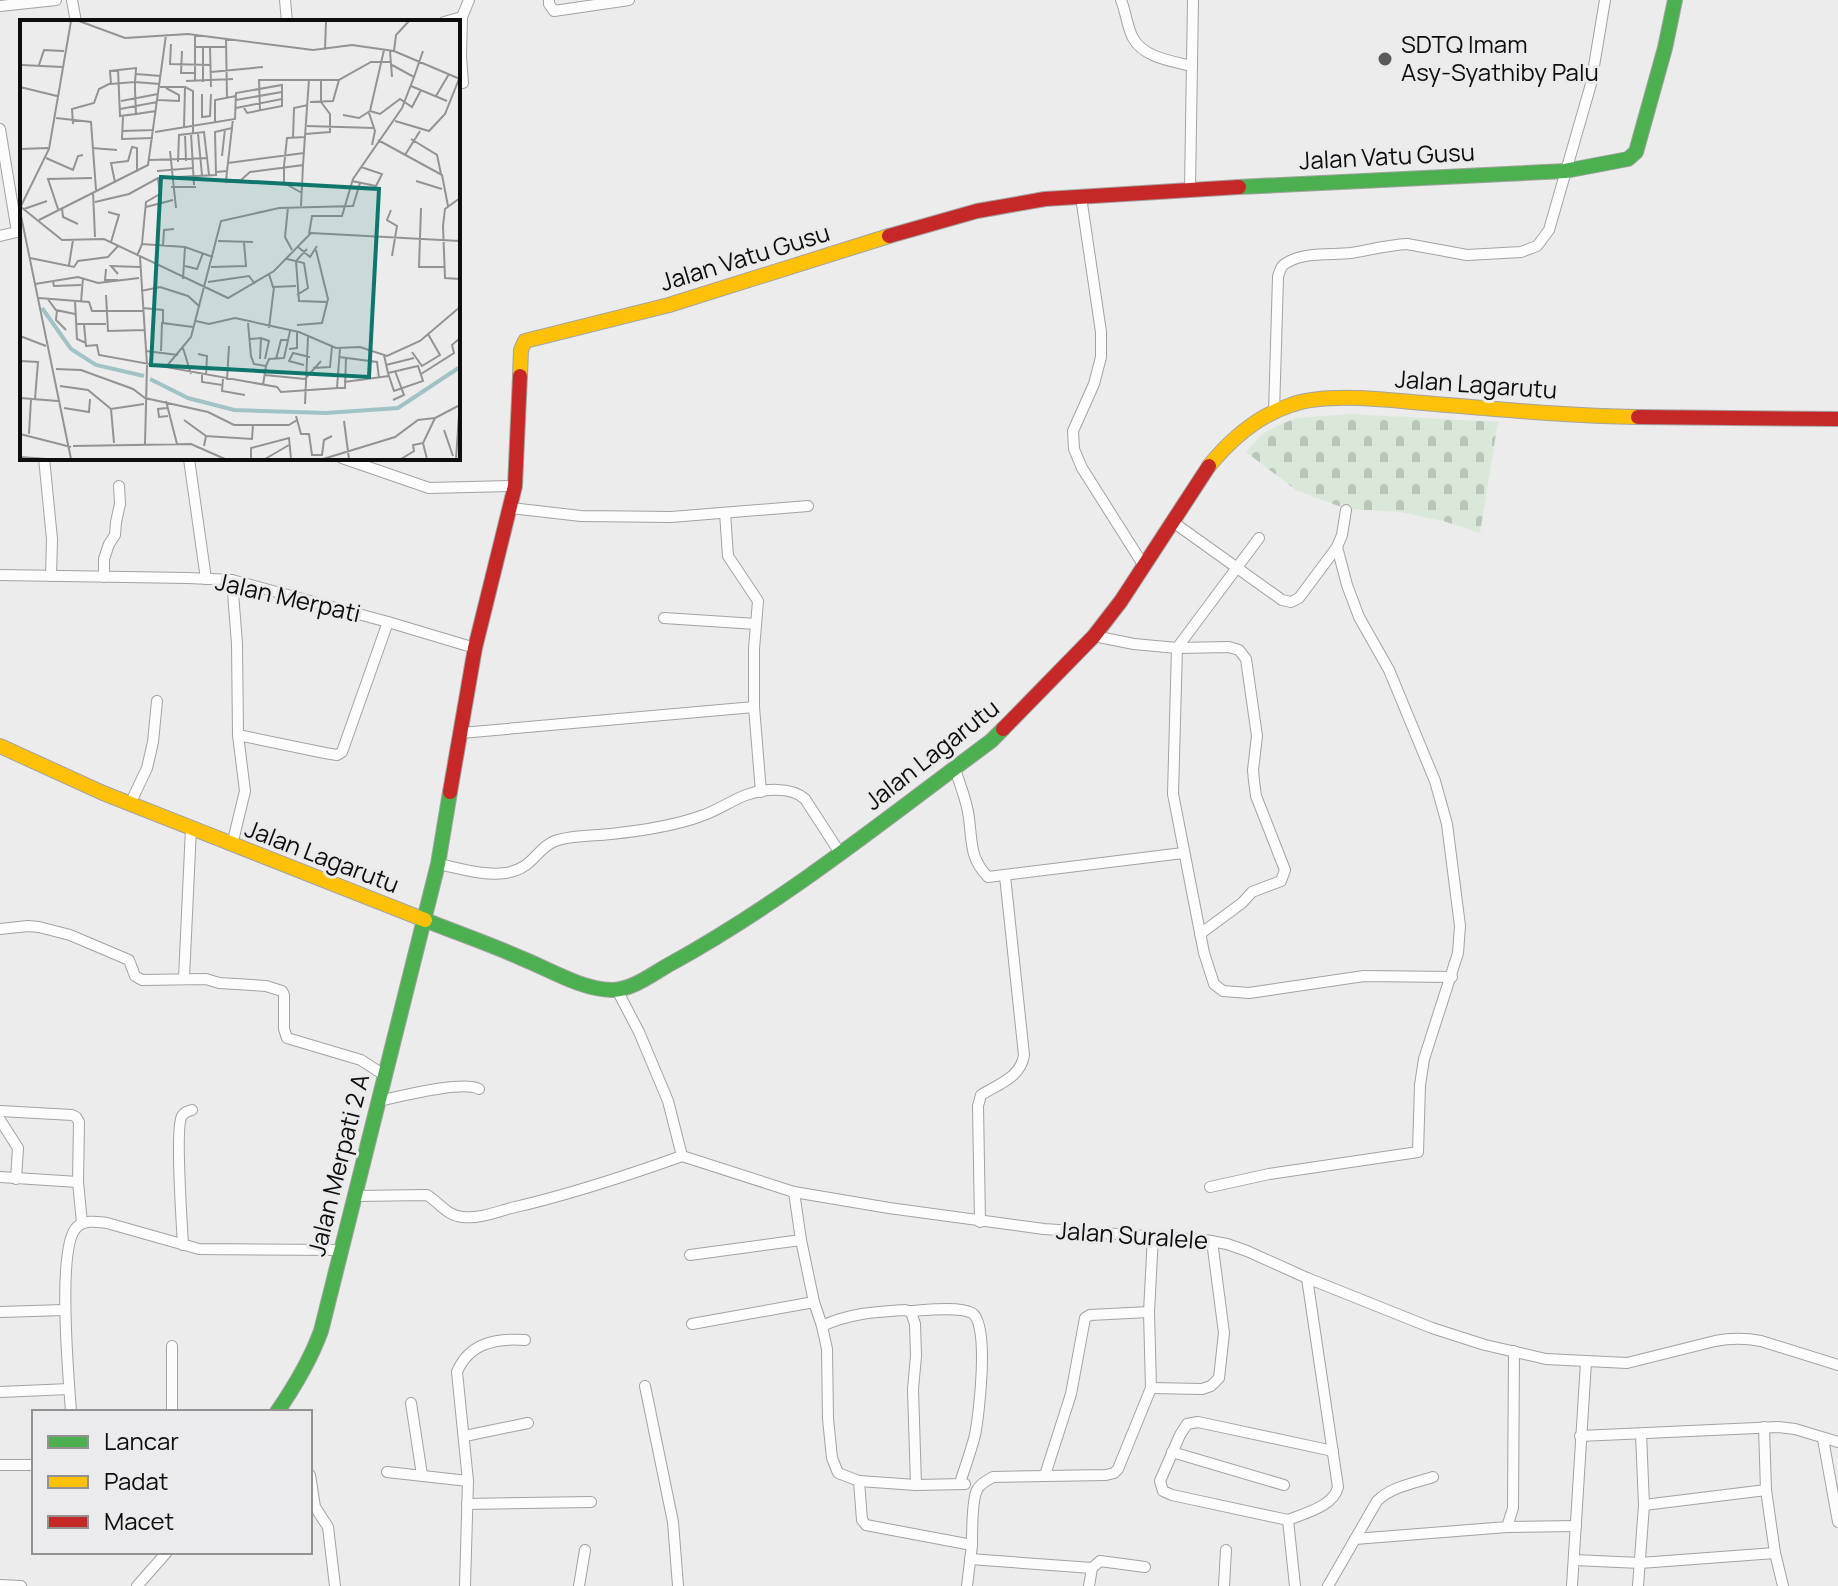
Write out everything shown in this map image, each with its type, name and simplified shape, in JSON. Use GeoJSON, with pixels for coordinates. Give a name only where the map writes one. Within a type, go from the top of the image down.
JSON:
{"type":"FeatureCollection","features":[{"type":"Feature","properties":{"kind":"street"},"geometry":{"type":"LineString","coordinates":[[0,6],[56,0]]}},
{"type":"Feature","properties":{"kind":"street"},"geometry":{"type":"LineString","coordinates":[[72,0],[76,20]]}},
{"type":"Feature","properties":{"kind":"street"},"geometry":{"type":"LineString","coordinates":[[285,0],[287,20]]}},
{"type":"Feature","properties":{"kind":"street"},"geometry":{"type":"LineString","coordinates":[[460,83],[463,83],[462,17],[469,0]]}},
{"type":"Feature","properties":{"kind":"street"},"geometry":{"type":"LineString","coordinates":[[549,0],[554,11],[629,0]]}},
{"type":"Feature","properties":{"kind":"street"},"geometry":{"type":"LineString","coordinates":[[1121,0],[1133,38],[1144,51],[1192,66]]}},
{"type":"Feature","properties":{"kind":"street"},"geometry":{"type":"LineString","coordinates":[[1190,189],[1193,0]]}},
{"type":"Feature","properties":{"kind":"street"},"geometry":{"type":"LineString","coordinates":[[1274,412],[1278,277],[1283,265],[1306,257],[1398,245],[1476,255],[1527,251],[1542,242],[1549,230],[1591,84],[1605,0]]}},
{"type":"Feature","properties":{"kind":"street","name":"Jalan Vatu Gusu"},"geometry":{"type":"LineString","coordinates":[[423,920],[438,864],[475,648],[515,486],[521,350],[525,341],[669,305],[977,211],[1045,199],[1565,171],[1628,159],[1636,152],[1675,0]]}},
{"type":"Feature","properties":{"kind":"street"},"geometry":{"type":"LineString","coordinates":[[451,20],[462,17]]}},
{"type":"Feature","properties":{"kind":"street"},"geometry":{"type":"LineString","coordinates":[[0,236],[20,231],[1,135]]}},
{"type":"Feature","properties":{"kind":"street"},"geometry":{"type":"LineString","coordinates":[[1081,197],[1101,332],[1101,357],[1094,384],[1073,431],[1074,449],[1082,468],[1144,566]]}},
{"type":"Feature","properties":{"kind":"street","name":"Jalan Lagarutu"},"geometry":{"type":"LineString","coordinates":[[0,746],[130,804],[520,957],[582,985],[617,990],[632,985],[739,923],[794,887],[955,769],[1008,726],[1094,636],[1121,601],[1206,469],[1226,445],[1254,422],[1274,412],[1307,401],[1382,400],[1594,416],[1838,419]]}},
{"type":"Feature","properties":{"kind":"street"},"geometry":{"type":"LineString","coordinates":[[44,460],[52,539],[51,576]]}},
{"type":"Feature","properties":{"kind":"street"},"geometry":{"type":"LineString","coordinates":[[189,460],[206,579]]}},
{"type":"Feature","properties":{"kind":"street"},"geometry":{"type":"LineString","coordinates":[[348,460],[429,488],[515,486]]}},
{"type":"Feature","properties":{"kind":"street"},"geometry":{"type":"LineString","coordinates":[[104,577],[104,559],[115,535],[120,504],[119,486]]}},
{"type":"Feature","properties":{"kind":"street"},"geometry":{"type":"LineString","coordinates":[[511,508],[581,516],[671,517],[808,506]]}},
{"type":"Feature","properties":{"kind":"street"},"geometry":{"type":"LineString","coordinates":[[1173,522],[1282,600],[1291,602],[1299,598],[1337,547],[1346,510]]}},
{"type":"Feature","properties":{"kind":"street"},"geometry":{"type":"LineString","coordinates":[[725,513],[728,556],[758,601],[754,707],[761,792]]}},
{"type":"Feature","properties":{"kind":"street"},"geometry":{"type":"LineString","coordinates":[[1259,538],[1177,648],[1173,794],[1204,953],[1214,984],[1223,991],[1249,993],[1364,976],[1452,977]]}},
{"type":"Feature","properties":{"kind":"street"},"geometry":{"type":"LineString","coordinates":[[1210,1187],[1269,1174],[1418,1152],[1424,1059],[1458,953],[1460,926],[1442,798],[1389,670],[1359,617],[1337,547]]}},
{"type":"Feature","properties":{"kind":"street","name":"Jalan Merpati"},"geometry":{"type":"LineString","coordinates":[[0,575],[232,580],[475,648]]}},
{"type":"Feature","properties":{"kind":"street"},"geometry":{"type":"LineString","coordinates":[[232,580],[237,644],[238,735],[245,791],[232,845]]}},
{"type":"Feature","properties":{"kind":"street"},"geometry":{"type":"LineString","coordinates":[[664,618],[756,624]]}},
{"type":"Feature","properties":{"kind":"street"},"geometry":{"type":"LineString","coordinates":[[238,735],[340,754],[388,622]]}},
{"type":"Feature","properties":{"kind":"street"},"geometry":{"type":"LineString","coordinates":[[1094,636],[1177,648],[1229,647],[1239,650],[1246,659],[1257,736],[1253,770],[1256,796],[1285,870],[1281,881],[1257,889],[1200,934]]}},
{"type":"Feature","properties":{"kind":"street"},"geometry":{"type":"LineString","coordinates":[[130,804],[147,768],[157,701]]}},
{"type":"Feature","properties":{"kind":"street"},"geometry":{"type":"LineString","coordinates":[[461,733],[754,707]]}},
{"type":"Feature","properties":{"kind":"street"},"geometry":{"type":"LineString","coordinates":[[955,769],[965,798],[977,866],[988,877],[1183,853]]}},
{"type":"Feature","properties":{"kind":"street"},"geometry":{"type":"LineString","coordinates":[[438,864],[506,873],[530,864],[552,842],[562,839],[614,834],[686,821],[745,796],[781,791],[799,794],[840,853]]}},
{"type":"Feature","properties":{"kind":"street"},"geometry":{"type":"LineString","coordinates":[[184,978],[191,828]]}},
{"type":"Feature","properties":{"kind":"street"},"geometry":{"type":"LineString","coordinates":[[980,1222],[978,1106],[981,1095],[1015,1075],[1023,1065],[1024,1055],[1005,876]]}},
{"type":"Feature","properties":{"kind":"street","name":"Jalan Merpati 2 A"},"geometry":{"type":"LineString","coordinates":[[278,1410],[300,1379],[321,1331],[423,920]]}},
{"type":"Feature","properties":{"kind":"street"},"geometry":{"type":"LineString","coordinates":[[0,929],[28,926],[70,935],[129,960],[135,976],[142,980],[184,978],[266,986],[282,991],[287,1038],[361,1060],[384,1075]]}},
{"type":"Feature","properties":{"kind":"street"},"geometry":{"type":"LineString","coordinates":[[356,1196],[427,1195],[454,1216],[473,1217],[542,1201],[682,1156],[668,1101],[639,1032],[617,990]]}},
{"type":"Feature","properties":{"kind":"street"},"geometry":{"type":"LineString","coordinates":[[378,1101],[457,1086],[470,1085],[479,1089]]}},
{"type":"Feature","properties":{"kind":"street"},"geometry":{"type":"LineString","coordinates":[[183,1245],[178,1143],[180,1119],[192,1110]]}},
{"type":"Feature","properties":{"kind":"street"},"geometry":{"type":"LineString","coordinates":[[0,1111],[76,1117],[79,1122],[78,1182],[82,1223]]}},
{"type":"Feature","properties":{"kind":"street"},"geometry":{"type":"LineString","coordinates":[[0,1120],[18,1148],[16,1179]]}},
{"type":"Feature","properties":{"kind":"street","name":"Jalan Suralele"},"geometry":{"type":"LineString","coordinates":[[682,1156],[794,1192],[980,1222],[1212,1241],[1247,1251],[1432,1328],[1485,1345],[1546,1359],[1627,1363],[1730,1338],[1761,1341],[1838,1365]]}},
{"type":"Feature","properties":{"kind":"street"},"geometry":{"type":"LineString","coordinates":[[0,1177],[78,1182]]}},
{"type":"Feature","properties":{"kind":"street"},"geometry":{"type":"LineString","coordinates":[[794,1192],[814,1302],[827,1349],[832,1458],[838,1473],[859,1481],[916,1485],[960,1483],[977,1487],[993,1477],[1114,1473],[1122,1462],[1151,1388],[1149,1312],[1153,1236]]}},
{"type":"Feature","properties":{"kind":"street"},"geometry":{"type":"LineString","coordinates":[[71,1410],[65,1310],[67,1253],[73,1232],[82,1223],[107,1223],[199,1249],[340,1250]]}},
{"type":"Feature","properties":{"kind":"street"},"geometry":{"type":"LineString","coordinates":[[690,1255],[801,1240]]}},
{"type":"Feature","properties":{"kind":"street"},"geometry":{"type":"LineString","coordinates":[[1151,1388],[1202,1389],[1219,1378],[1224,1333],[1212,1241]]}},
{"type":"Feature","properties":{"kind":"street"},"geometry":{"type":"LineString","coordinates":[[1307,1278],[1338,1479],[1337,1493],[1331,1501],[1288,1520],[1172,1495],[1163,1491],[1160,1481],[1187,1424],[1192,1422],[1333,1451]]}},
{"type":"Feature","properties":{"kind":"street"},"geometry":{"type":"LineString","coordinates":[[692,1324],[814,1302]]}},
{"type":"Feature","properties":{"kind":"street"},"geometry":{"type":"LineString","coordinates":[[0,1312],[65,1310]]}},
{"type":"Feature","properties":{"kind":"street"},"geometry":{"type":"LineString","coordinates":[[822,1326],[854,1315],[910,1311],[962,1310],[978,1318],[982,1350],[979,1412],[975,1437],[960,1483]]}},
{"type":"Feature","properties":{"kind":"street"},"geometry":{"type":"LineString","coordinates":[[910,1311],[915,1324],[913,1389],[916,1485]]}},
{"type":"Feature","properties":{"kind":"street"},"geometry":{"type":"LineString","coordinates":[[1045,1475],[1071,1394],[1085,1318],[1090,1315],[1149,1312]]}},
{"type":"Feature","properties":{"kind":"street"},"geometry":{"type":"LineString","coordinates":[[465,1586],[468,1481],[457,1372],[461,1362],[475,1349],[503,1339],[525,1340]]}},
{"type":"Feature","properties":{"kind":"street"},"geometry":{"type":"LineString","coordinates":[[172,1346],[172,1410]]}},
{"type":"Feature","properties":{"kind":"street"},"geometry":{"type":"LineString","coordinates":[[1507,1527],[1513,1508],[1514,1351]]}},
{"type":"Feature","properties":{"kind":"street"},"geometry":{"type":"LineString","coordinates":[[1572,1586],[1586,1362]]}},
{"type":"Feature","properties":{"kind":"street"},"geometry":{"type":"LineString","coordinates":[[645,1386],[673,1522],[678,1586]]}},
{"type":"Feature","properties":{"kind":"street"},"geometry":{"type":"LineString","coordinates":[[0,1392],[69,1389]]}},
{"type":"Feature","properties":{"kind":"street"},"geometry":{"type":"LineString","coordinates":[[411,1403],[422,1475]]}},
{"type":"Feature","properties":{"kind":"street"},"geometry":{"type":"LineString","coordinates":[[465,1436],[528,1423]]}},
{"type":"Feature","properties":{"kind":"street"},"geometry":{"type":"LineString","coordinates":[[1580,1436],[1764,1427],[1795,1429],[1838,1442]]}},
{"type":"Feature","properties":{"kind":"street"},"geometry":{"type":"LineString","coordinates":[[1764,1427],[1766,1490],[1783,1586]]}},
{"type":"Feature","properties":{"kind":"street"},"geometry":{"type":"LineString","coordinates":[[1638,1586],[1644,1505],[1641,1434]]}},
{"type":"Feature","properties":{"kind":"street"},"geometry":{"type":"LineString","coordinates":[[1823,1439],[1838,1522]]}},
{"type":"Feature","properties":{"kind":"street"},"geometry":{"type":"LineString","coordinates":[[1172,1452],[1284,1485]]}},
{"type":"Feature","properties":{"kind":"street"},"geometry":{"type":"LineString","coordinates":[[0,1465],[32,1465]]}},
{"type":"Feature","properties":{"kind":"street"},"geometry":{"type":"LineString","coordinates":[[387,1472],[468,1481]]}},
{"type":"Feature","properties":{"kind":"street"},"geometry":{"type":"LineString","coordinates":[[1328,1586],[1377,1501],[1390,1491],[1433,1477]]}},
{"type":"Feature","properties":{"kind":"street"},"geometry":{"type":"LineString","coordinates":[[859,1481],[862,1520],[869,1527],[972,1545]]}},
{"type":"Feature","properties":{"kind":"street"},"geometry":{"type":"LineString","coordinates":[[967,1586],[977,1487]]}},
{"type":"Feature","properties":{"kind":"street"},"geometry":{"type":"LineString","coordinates":[[312,1488],[315,1507],[328,1527],[335,1586]]}},
{"type":"Feature","properties":{"kind":"street"},"geometry":{"type":"LineString","coordinates":[[1644,1505],[1766,1490]]}},
{"type":"Feature","properties":{"kind":"street"},"geometry":{"type":"LineString","coordinates":[[467,1504],[591,1502]]}},
{"type":"Feature","properties":{"kind":"street"},"geometry":{"type":"LineString","coordinates":[[1288,1520],[1295,1586]]}},
{"type":"Feature","properties":{"kind":"street"},"geometry":{"type":"LineString","coordinates":[[1355,1539],[1507,1527],[1576,1526]]}},
{"type":"Feature","properties":{"kind":"street"},"geometry":{"type":"LineString","coordinates":[[579,1586],[585,1550]]}},
{"type":"Feature","properties":{"kind":"street"},"geometry":{"type":"LineString","coordinates":[[1224,1586],[1226,1550]]}},
{"type":"Feature","properties":{"kind":"street"},"geometry":{"type":"LineString","coordinates":[[1574,1560],[1640,1563],[1775,1553]]}},
{"type":"Feature","properties":{"kind":"street"},"geometry":{"type":"LineString","coordinates":[[137,1586],[165,1554]]}},
{"type":"Feature","properties":{"kind":"street"},"geometry":{"type":"LineString","coordinates":[[970,1559],[1092,1568]]}},
{"type":"Feature","properties":{"kind":"street"},"geometry":{"type":"LineString","coordinates":[[1089,1586],[1096,1563],[1105,1561],[1145,1567]]}},
{"type":"Feature","properties":{"kind":"street"},"geometry":{"type":"LineString","coordinates":[[0,1585],[21,1586]]}},
{"type":"Feature","properties":{"kind":"green space"},"geometry":{"type":"Polygon","coordinates":[[[1350,414],[1498,422],[1480,533],[1400,512],[1347,509],[1296,490],[1246,452],[1263,433],[1295,418],[1350,414]]]}},
{"type":"Feature","properties":{"kind":"traffic: fast"},"geometry":{"type":"LineString","coordinates":[[1239,187],[1565,171],[1628,159],[1636,152],[1675,0]]}},
{"type":"Feature","properties":{"kind":"traffic: fast"},"geometry":{"type":"LineString","coordinates":[[425,920],[577,983],[612,990],[628,987],[714,939],[796,885],[1003,729]]}},
{"type":"Feature","properties":{"kind":"traffic: fast"},"geometry":{"type":"LineString","coordinates":[[278,1410],[302,1373],[321,1331],[438,864],[450,792]]}},
{"type":"Feature","properties":{"kind":"traffic: slow"},"geometry":{"type":"LineString","coordinates":[[520,376],[521,350],[525,341],[669,305],[889,236]]}},
{"type":"Feature","properties":{"kind":"traffic: slow"},"geometry":{"type":"LineString","coordinates":[[1209,466],[1236,438],[1267,415],[1291,405],[1322,399],[1375,399],[1558,414],[1638,417]]}},
{"type":"Feature","properties":{"kind":"traffic: slow"},"geometry":{"type":"LineString","coordinates":[[0,746],[103,793],[425,920]]}},
{"type":"Feature","properties":{"kind":"traffic: jam"},"geometry":{"type":"LineString","coordinates":[[889,236],[977,211],[1045,199],[1239,187]]}},
{"type":"Feature","properties":{"kind":"traffic: jam"},"geometry":{"type":"LineString","coordinates":[[450,792],[475,648],[515,486],[520,376]]}},
{"type":"Feature","properties":{"kind":"traffic: jam"},"geometry":{"type":"LineString","coordinates":[[1638,417],[1838,419]]}},
{"type":"Feature","properties":{"kind":"traffic: jam"},"geometry":{"type":"LineString","coordinates":[[1003,729],[1094,636],[1121,601],[1209,466]]}},
{"type":"Feature","properties":{"kind":"place","name":"SDTQ Imam Asy-Syathiby Palu"},"geometry":{"type":"Point","coordinates":[1385,59]}}]}
